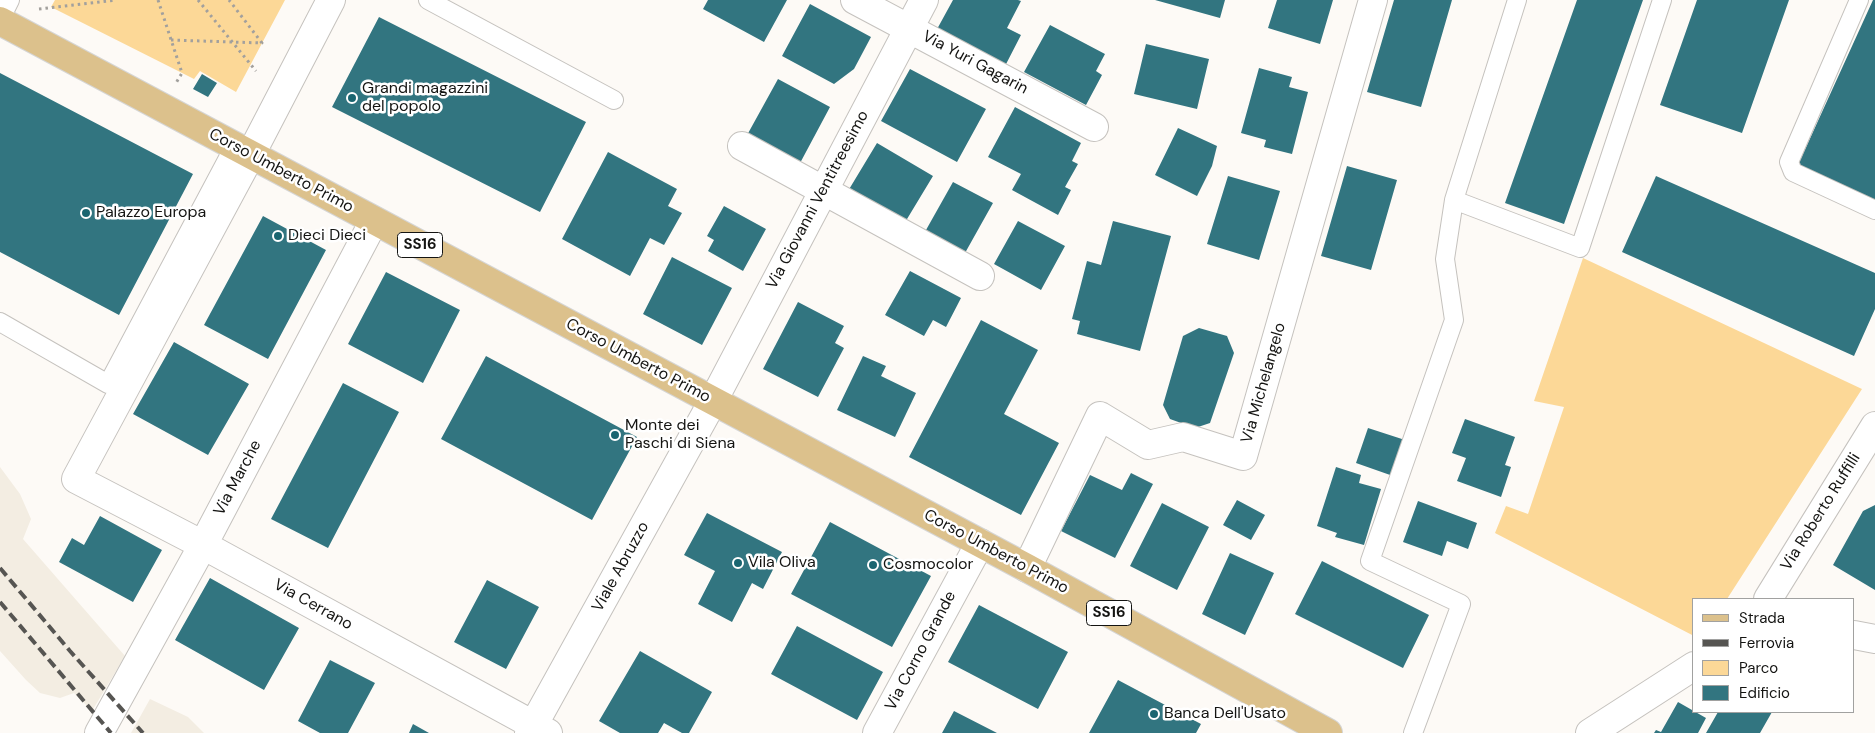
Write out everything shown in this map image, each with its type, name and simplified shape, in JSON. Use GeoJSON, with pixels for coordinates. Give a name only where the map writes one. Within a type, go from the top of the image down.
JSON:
{"type":"FeatureCollection","features":[{"type":"Feature","properties":{"kind":"main road","name":"Corso Umberto Primo"},"geometry":{"type":"LineString","coordinates":[[0,20],[1027,568],[1328,733]]}},
{"type":"Feature","properties":{"kind":"street"},"geometry":{"type":"LineString","coordinates":[[243,150],[331,0]]}},
{"type":"Feature","properties":{"kind":"street","name":"Via Yuri Gagarin"},"geometry":{"type":"LineString","coordinates":[[855,0],[1094,127]]}},
{"type":"Feature","properties":{"kind":"street","name":"Via Giovanni Ventitreesimo"},"geometry":{"type":"LineString","coordinates":[[712,400],[924,0]]}},
{"type":"Feature","properties":{"kind":"street","name":"Via Michelangelo"},"geometry":{"type":"LineString","coordinates":[[1027,568],[1100,416],[1148,445],[1183,437],[1243,456],[1373,0]]}},
{"type":"Feature","properties":{"kind":"street"},"geometry":{"type":"LineString","coordinates":[[742,146],[980,276]]}},
{"type":"Feature","properties":{"kind":"street","name":"Via Cerrano"},"geometry":{"type":"LineString","coordinates":[[243,150],[76,479],[203,545],[537,730]]}},
{"type":"Feature","properties":{"kind":"street","name":"Via Marche"},"geometry":{"type":"LineString","coordinates":[[99,733],[203,545],[374,221]]}},
{"type":"Feature","properties":{"kind":"street","name":"Viale Abruzzo"},"geometry":{"type":"LineString","coordinates":[[537,730],[712,400]]}},
{"type":"Feature","properties":{"kind":"street","name":"Via Roberto Ruffilli"},"geometry":{"type":"LineString","coordinates":[[1769,598],[1875,426]]}},
{"type":"Feature","properties":{"kind":"street","name":"Via Corno Grande"},"geometry":{"type":"LineString","coordinates":[[877,733],[980,543]]}},
{"type":"Feature","properties":{"kind":"street"},"geometry":{"type":"LineString","coordinates":[[1855,635],[1875,639]]}},
{"type":"Feature","properties":{"kind":"street"},"geometry":{"type":"LineString","coordinates":[[1590,733],[1692,667]]}},
{"type":"Feature","properties":{"kind":"lane"},"geometry":{"type":"LineString","coordinates":[[0,20],[10,0]]}},
{"type":"Feature","properties":{"kind":"lane"},"geometry":{"type":"LineString","coordinates":[[428,0],[614,100]]}},
{"type":"Feature","properties":{"kind":"lane"},"geometry":{"type":"LineString","coordinates":[[1414,733],[1461,604],[1370,561],[1454,320],[1445,259],[1454,200],[1518,0]]}},
{"type":"Feature","properties":{"kind":"lane"},"geometry":{"type":"LineString","coordinates":[[1454,200],[1580,248],[1662,0]]}},
{"type":"Feature","properties":{"kind":"lane"},"geometry":{"type":"LineString","coordinates":[[1858,0],[1789,162],[1793,172],[1875,210]]}},
{"type":"Feature","properties":{"kind":"lane"},"geometry":{"type":"LineString","coordinates":[[0,322],[108,384],[243,150]]}},
{"type":"Feature","properties":{"kind":"path"},"geometry":{"type":"LineString","coordinates":[[38,9],[116,0]]}},
{"type":"Feature","properties":{"kind":"path"},"geometry":{"type":"LineString","coordinates":[[158,0],[182,73],[176,83]]}},
{"type":"Feature","properties":{"kind":"path"},"geometry":{"type":"LineString","coordinates":[[198,0],[256,70]]}},
{"type":"Feature","properties":{"kind":"path"},"geometry":{"type":"LineString","coordinates":[[172,40],[262,43],[229,0]]}},
{"type":"Feature","properties":{"kind":"shaded area"},"geometry":{"type":"Polygon","coordinates":[[[0,467],[20,494],[31,519],[23,539],[125,656],[92,711],[74,693],[60,698],[40,693],[0,651],[0,467]]]}},
{"type":"Feature","properties":{"kind":"shaded area"},"geometry":{"type":"Polygon","coordinates":[[[150,699],[188,717],[204,733],[131,733],[150,699]]]}},
{"type":"Feature","properties":{"kind":"green space"},"geometry":{"type":"Polygon","coordinates":[[[55,0],[285,0],[236,92],[200,71],[194,79],[51,7],[55,0]]]}},
{"type":"Feature","properties":{"kind":"green space"},"geometry":{"type":"Polygon","coordinates":[[[1583,258],[1862,389],[1728,598],[1692,598],[1692,635],[1495,533],[1506,506],[1528,514],[1564,407],[1534,401],[1583,258]]]}},
{"type":"Feature","properties":{"kind":"building"},"geometry":{"type":"Polygon","coordinates":[[[708,0],[787,0],[764,42],[703,9],[708,0]]]}},
{"type":"Feature","properties":{"kind":"building"},"geometry":{"type":"Polygon","coordinates":[[[953,0],[1021,1],[1007,28],[1021,35],[1004,68],[936,31],[953,0]]]}},
{"type":"Feature","properties":{"kind":"building"},"geometry":{"type":"Polygon","coordinates":[[[1155,0],[1225,0],[1220,18],[1155,0]]]}},
{"type":"Feature","properties":{"kind":"building"},"geometry":{"type":"Polygon","coordinates":[[[1277,0],[1333,0],[1320,44],[1268,28],[1277,0]]]}},
{"type":"Feature","properties":{"kind":"building"},"geometry":{"type":"Polygon","coordinates":[[[1394,0],[1452,0],[1421,107],[1367,92],[1394,0]]]}},
{"type":"Feature","properties":{"kind":"building"},"geometry":{"type":"Polygon","coordinates":[[[1577,0],[1643,0],[1564,224],[1505,203],[1577,0]]]}},
{"type":"Feature","properties":{"kind":"building"},"geometry":{"type":"Polygon","coordinates":[[[1697,0],[1789,0],[1742,133],[1660,105],[1697,0]]]}},
{"type":"Feature","properties":{"kind":"building"},"geometry":{"type":"Polygon","coordinates":[[[1873,0],[1875,0],[1875,203],[1797,167],[1873,0]]]}},
{"type":"Feature","properties":{"kind":"building"},"geometry":{"type":"Polygon","coordinates":[[[810,4],[871,37],[854,69],[834,84],[782,56],[810,4]]]}},
{"type":"Feature","properties":{"kind":"building"},"geometry":{"type":"Polygon","coordinates":[[[379,17],[586,122],[540,212],[332,107],[379,17]]]}},
{"type":"Feature","properties":{"kind":"building"},"geometry":{"type":"Polygon","coordinates":[[[1050,25],[1105,54],[1096,71],[1102,75],[1086,105],[1024,72],[1050,25]]]}},
{"type":"Feature","properties":{"kind":"building"},"geometry":{"type":"Polygon","coordinates":[[[1146,44],[1209,59],[1197,109],[1134,94],[1146,44]]]}},
{"type":"Feature","properties":{"kind":"building"},"geometry":{"type":"Polygon","coordinates":[[[1259,68],[1292,77],[1289,87],[1308,92],[1292,154],[1264,147],[1266,140],[1241,133],[1259,68]]]}},
{"type":"Feature","properties":{"kind":"building"},"geometry":{"type":"Polygon","coordinates":[[[910,69],[986,109],[957,162],[881,121],[910,69]]]}},
{"type":"Feature","properties":{"kind":"building","name":"Palazzo Europa"},"geometry":{"type":"Polygon","coordinates":[[[0,73],[193,174],[119,315],[0,252],[0,73]]]}},
{"type":"Feature","properties":{"kind":"building"},"geometry":{"type":"Polygon","coordinates":[[[202,74],[217,83],[208,97],[193,89],[202,74]]]}},
{"type":"Feature","properties":{"kind":"building"},"geometry":{"type":"Polygon","coordinates":[[[778,79],[830,107],[799,165],[746,137],[778,79]]]}},
{"type":"Feature","properties":{"kind":"building"},"geometry":{"type":"Polygon","coordinates":[[[1015,107],[1081,143],[1072,161],[1078,164],[1065,187],[1071,190],[1058,215],[1012,190],[1021,174],[988,157],[1015,107]]]}},
{"type":"Feature","properties":{"kind":"building"},"geometry":{"type":"Polygon","coordinates":[[[1178,128],[1217,146],[1212,166],[1197,196],[1155,175],[1178,128]]]}},
{"type":"Feature","properties":{"kind":"building"},"geometry":{"type":"Polygon","coordinates":[[[877,143],[933,176],[904,224],[848,191],[877,143]]]}},
{"type":"Feature","properties":{"kind":"building"},"geometry":{"type":"Polygon","coordinates":[[[608,152],[677,189],[668,206],[682,213],[664,245],[650,238],[630,276],[562,239],[608,152]]]}},
{"type":"Feature","properties":{"kind":"building"},"geometry":{"type":"Polygon","coordinates":[[[1347,166],[1397,180],[1371,270],[1321,256],[1347,166]]]}},
{"type":"Feature","properties":{"kind":"building"},"geometry":{"type":"Polygon","coordinates":[[[1228,176],[1280,191],[1259,260],[1207,244],[1228,176]]]}},
{"type":"Feature","properties":{"kind":"building"},"geometry":{"type":"Polygon","coordinates":[[[1656,176],[1875,273],[1875,309],[1854,356],[1622,252],[1656,176]]]}},
{"type":"Feature","properties":{"kind":"building"},"geometry":{"type":"Polygon","coordinates":[[[953,182],[993,203],[965,253],[926,230],[953,182]]]}},
{"type":"Feature","properties":{"kind":"building"},"geometry":{"type":"Polygon","coordinates":[[[724,206],[766,229],[743,271],[708,251],[714,240],[707,236],[724,206]]]}},
{"type":"Feature","properties":{"kind":"building"},"geometry":{"type":"Polygon","coordinates":[[[263,216],[326,250],[268,359],[204,325],[263,216]]]}},
{"type":"Feature","properties":{"kind":"building"},"geometry":{"type":"Polygon","coordinates":[[[1018,221],[1065,246],[1041,290],[994,264],[1018,221]]]}},
{"type":"Feature","properties":{"kind":"building"},"geometry":{"type":"Polygon","coordinates":[[[1113,221],[1171,236],[1140,351],[1077,334],[1080,321],[1072,319],[1087,261],[1101,265],[1113,221]]]}},
{"type":"Feature","properties":{"kind":"building"},"geometry":{"type":"Polygon","coordinates":[[[672,257],[732,288],[702,345],[643,314],[672,257]]]}},
{"type":"Feature","properties":{"kind":"building"},"geometry":{"type":"Polygon","coordinates":[[[910,271],[961,298],[946,327],[933,320],[924,336],[885,315],[910,271]]]}},
{"type":"Feature","properties":{"kind":"building"},"geometry":{"type":"Polygon","coordinates":[[[386,272],[460,310],[423,383],[348,344],[386,272]]]}},
{"type":"Feature","properties":{"kind":"building"},"geometry":{"type":"Polygon","coordinates":[[[798,302],[844,326],[835,343],[844,348],[818,397],[763,369],[798,302]]]}},
{"type":"Feature","properties":{"kind":"building"},"geometry":{"type":"Polygon","coordinates":[[[981,320],[1038,350],[1004,414],[1059,443],[1021,515],[909,457],[981,320]]]}},
{"type":"Feature","properties":{"kind":"building"},"geometry":{"type":"Polygon","coordinates":[[[1199,328],[1227,336],[1234,353],[1210,423],[1195,428],[1170,419],[1163,405],[1183,336],[1199,328]]]}},
{"type":"Feature","properties":{"kind":"building"},"geometry":{"type":"Polygon","coordinates":[[[174,342],[249,384],[208,455],[133,414],[174,342]]]}},
{"type":"Feature","properties":{"kind":"building"},"geometry":{"type":"Polygon","coordinates":[[[486,356],[637,437],[592,520],[441,439],[486,356]]]}},
{"type":"Feature","properties":{"kind":"building"},"geometry":{"type":"Polygon","coordinates":[[[863,356],[886,366],[881,376],[916,393],[895,437],[837,410],[863,356]]]}},
{"type":"Feature","properties":{"kind":"building"},"geometry":{"type":"Polygon","coordinates":[[[343,383],[399,412],[328,548],[271,519],[343,383]]]}},
{"type":"Feature","properties":{"kind":"building"},"geometry":{"type":"Polygon","coordinates":[[[1465,419],[1515,437],[1505,465],[1511,467],[1501,497],[1457,481],[1466,458],[1452,453],[1465,419]]]}},
{"type":"Feature","properties":{"kind":"building"},"geometry":{"type":"Polygon","coordinates":[[[1368,428],[1405,440],[1393,476],[1356,463],[1368,428]]]}},
{"type":"Feature","properties":{"kind":"building"},"geometry":{"type":"Polygon","coordinates":[[[1336,467],[1361,475],[1359,483],[1381,489],[1364,545],[1335,537],[1337,533],[1317,526],[1336,467]]]}},
{"type":"Feature","properties":{"kind":"building"},"geometry":{"type":"Polygon","coordinates":[[[1131,473],[1153,484],[1115,558],[1061,531],[1090,475],[1122,490],[1131,473]]]}},
{"type":"Feature","properties":{"kind":"building"},"geometry":{"type":"Polygon","coordinates":[[[1237,500],[1265,515],[1251,540],[1223,525],[1237,500]]]}},
{"type":"Feature","properties":{"kind":"building"},"geometry":{"type":"Polygon","coordinates":[[[1418,501],[1477,523],[1468,549],[1447,541],[1442,556],[1403,542],[1418,501]]]}},
{"type":"Feature","properties":{"kind":"building"},"geometry":{"type":"Polygon","coordinates":[[[1162,503],[1209,527],[1177,590],[1130,566],[1162,503]]]}},
{"type":"Feature","properties":{"kind":"building"},"geometry":{"type":"Polygon","coordinates":[[[1875,505],[1875,590],[1833,565],[1863,511],[1875,505]]]}},
{"type":"Feature","properties":{"kind":"building","name":"Vila Oliva"},"geometry":{"type":"Polygon","coordinates":[[[707,513],[782,552],[763,589],[752,583],[732,622],[698,604],[715,571],[684,555],[707,513]]]}},
{"type":"Feature","properties":{"kind":"building"},"geometry":{"type":"Polygon","coordinates":[[[100,516],[162,550],[133,602],[59,562],[72,538],[84,545],[100,516]]]}},
{"type":"Feature","properties":{"kind":"building"},"geometry":{"type":"Polygon","coordinates":[[[830,522],[931,576],[892,647],[791,594],[830,522]]]}},
{"type":"Feature","properties":{"kind":"building"},"geometry":{"type":"Polygon","coordinates":[[[1230,553],[1274,573],[1245,635],[1202,614],[1230,553]]]}},
{"type":"Feature","properties":{"kind":"building"},"geometry":{"type":"Polygon","coordinates":[[[1322,561],[1429,615],[1403,668],[1295,614],[1322,561]]]}},
{"type":"Feature","properties":{"kind":"building"},"geometry":{"type":"Polygon","coordinates":[[[210,578],[299,628],[264,690],[175,640],[210,578]]]}},
{"type":"Feature","properties":{"kind":"building"},"geometry":{"type":"Polygon","coordinates":[[[487,580],[539,607],[506,669],[454,642],[487,580]]]}},
{"type":"Feature","properties":{"kind":"building"},"geometry":{"type":"Polygon","coordinates":[[[979,605],[1068,652],[1038,709],[948,662],[979,605]]]}},
{"type":"Feature","properties":{"kind":"building"},"geometry":{"type":"Polygon","coordinates":[[[797,626],[883,672],[857,720],[771,674],[797,626]]]}},
{"type":"Feature","properties":{"kind":"building"},"geometry":{"type":"Polygon","coordinates":[[[640,651],[712,692],[689,733],[682,733],[664,723],[658,733],[620,733],[599,721],[640,651]]]}},
{"type":"Feature","properties":{"kind":"building"},"geometry":{"type":"Polygon","coordinates":[[[330,660],[375,683],[348,733],[320,733],[298,721],[330,660]]]}},
{"type":"Feature","properties":{"kind":"building"},"geometry":{"type":"Polygon","coordinates":[[[1118,680],[1201,724],[1196,733],[1089,733],[1118,680]]]}},
{"type":"Feature","properties":{"kind":"building"},"geometry":{"type":"Polygon","coordinates":[[[1678,702],[1692,710],[1692,713],[1697,713],[1706,718],[1698,733],[1654,733],[1656,730],[1661,732],[1678,702]]]}},
{"type":"Feature","properties":{"kind":"building"},"geometry":{"type":"Polygon","coordinates":[[[954,711],[997,733],[942,733],[954,711]]]}},
{"type":"Feature","properties":{"kind":"building"},"geometry":{"type":"Polygon","coordinates":[[[1717,713],[1771,713],[1760,733],[1706,733],[1717,713]]]}},
{"type":"Feature","properties":{"kind":"building"},"geometry":{"type":"Polygon","coordinates":[[[413,724],[429,733],[409,733],[413,724]]]}},
{"type":"Feature","properties":{"kind":"railway"},"geometry":{"type":"LineString","coordinates":[[0,568],[143,733]]}},
{"type":"Feature","properties":{"kind":"railway"},"geometry":{"type":"LineString","coordinates":[[0,602],[111,733]]}},
{"type":"Feature","properties":{"kind":"place","name":"Grandi magazzini del popolo"},"geometry":{"type":"Point","coordinates":[352,98]}},
{"type":"Feature","properties":{"kind":"place","name":"Palazzo Europa"},"geometry":{"type":"Point","coordinates":[86,213]}},
{"type":"Feature","properties":{"kind":"place","name":"Dieci Dieci"},"geometry":{"type":"Point","coordinates":[278,236]}},
{"type":"Feature","properties":{"kind":"place","name":"Monte dei Paschi di Siena"},"geometry":{"type":"Point","coordinates":[615,435]}},
{"type":"Feature","properties":{"kind":"place","name":"Vila Oliva"},"geometry":{"type":"Point","coordinates":[738,563]}},
{"type":"Feature","properties":{"kind":"place","name":"Cosmocolor"},"geometry":{"type":"Point","coordinates":[873,565]}},
{"type":"Feature","properties":{"kind":"place","name":"Banca Dell'Usato"},"geometry":{"type":"Point","coordinates":[1154,714]}}]}
